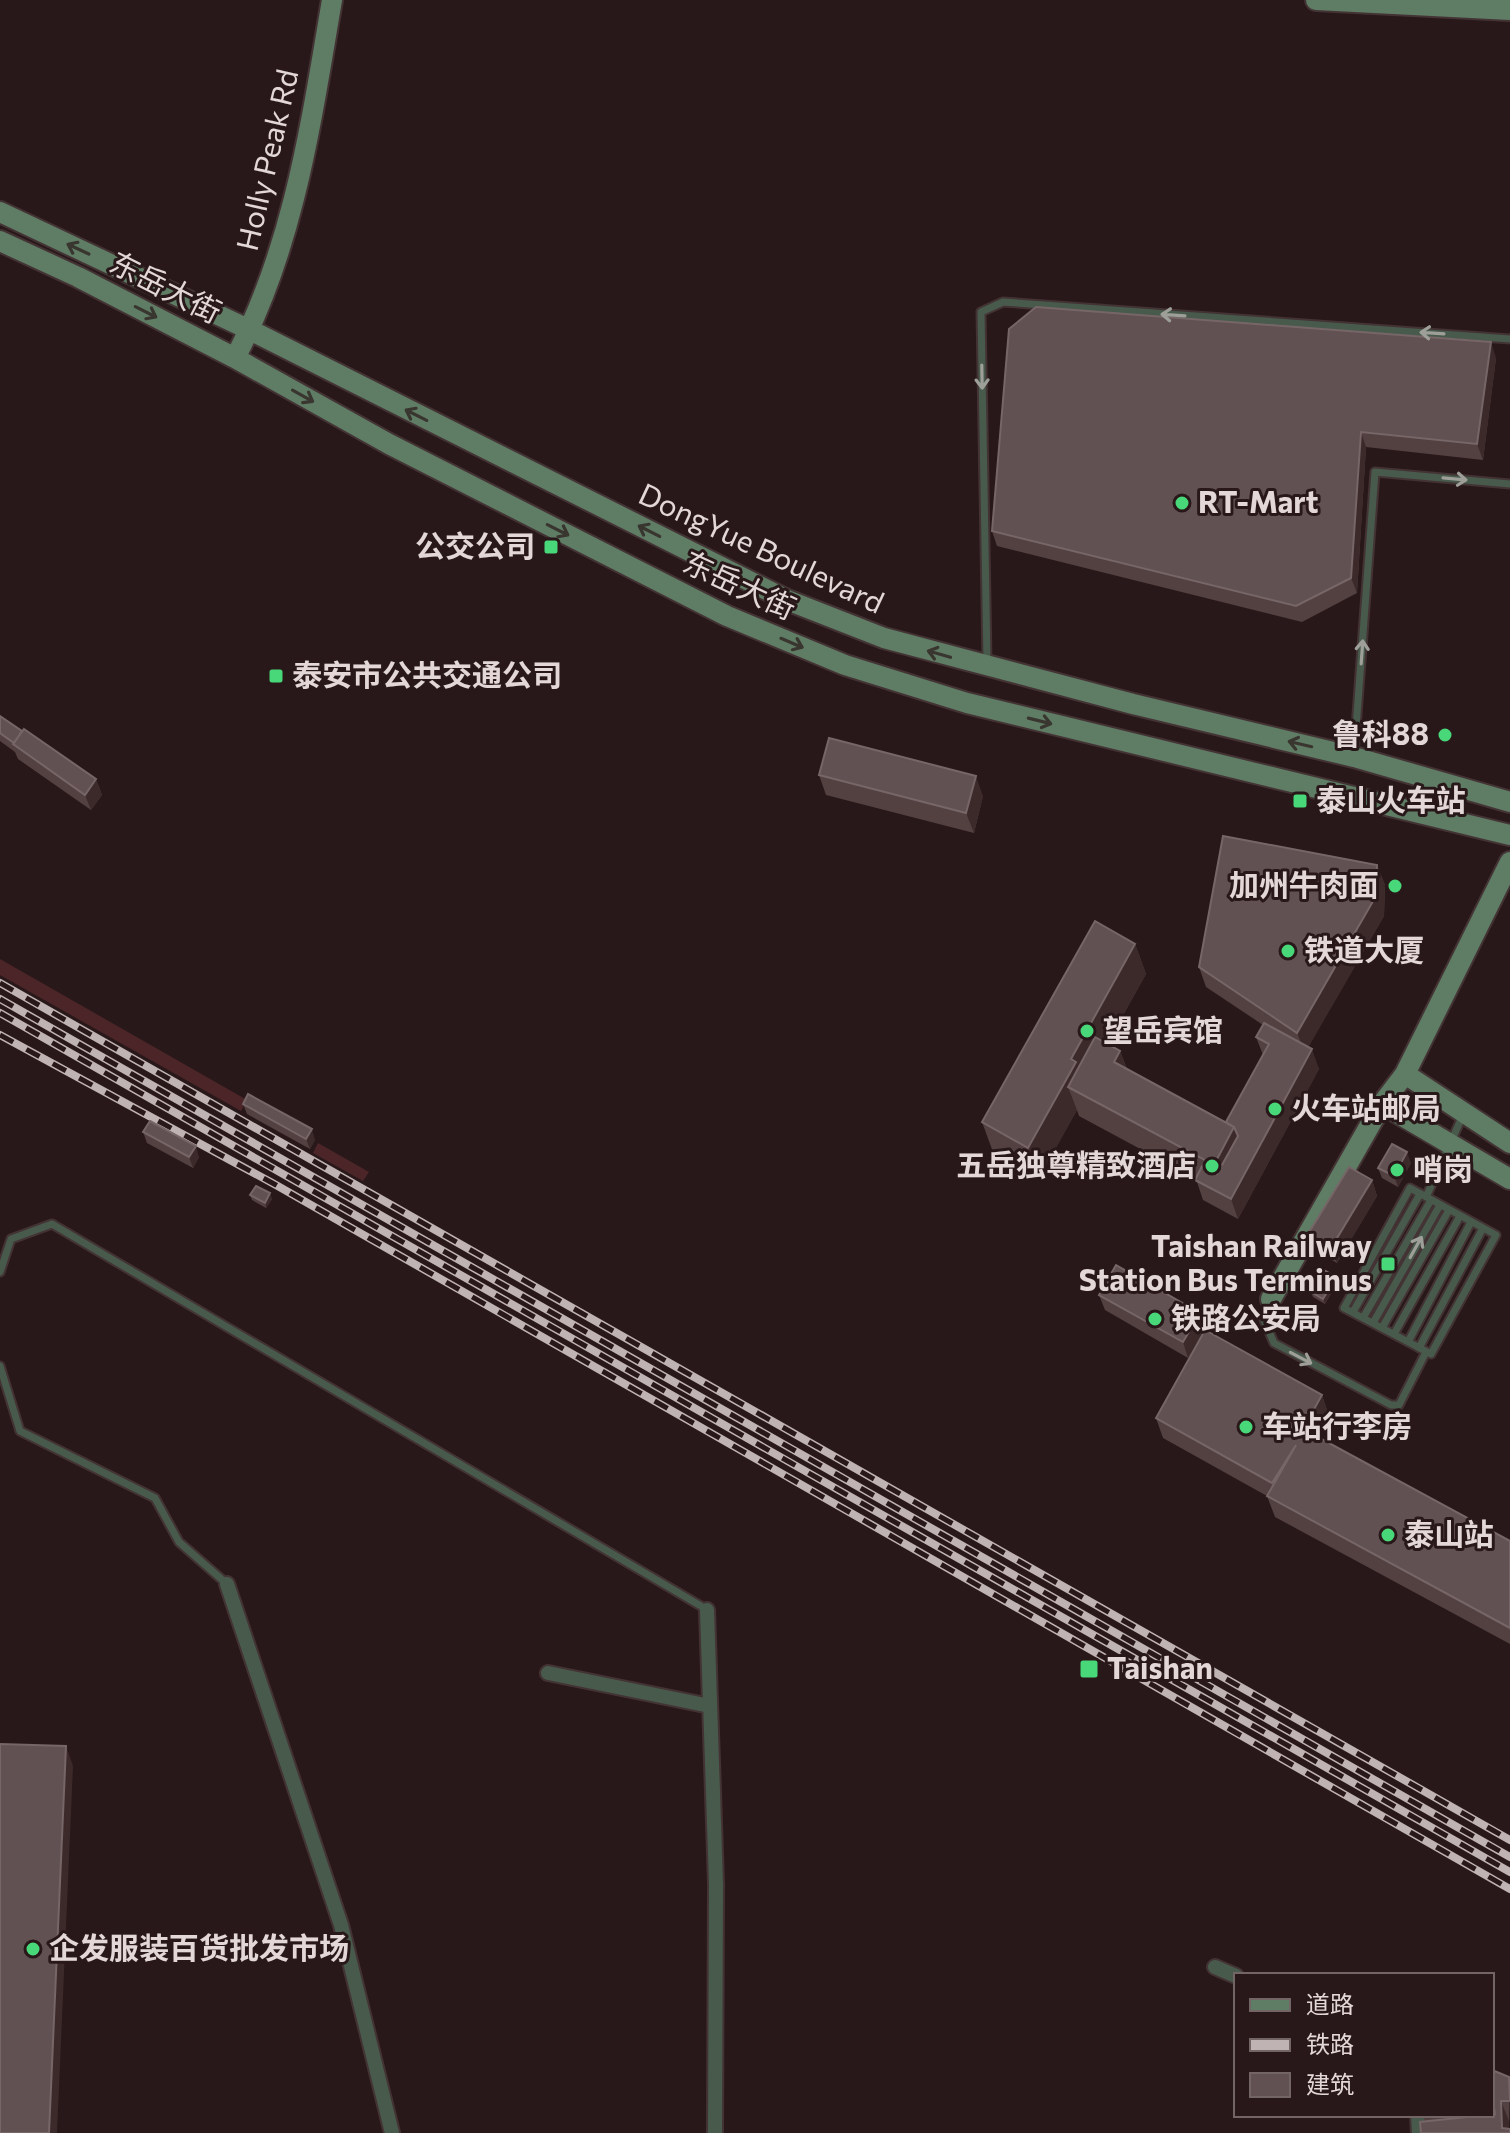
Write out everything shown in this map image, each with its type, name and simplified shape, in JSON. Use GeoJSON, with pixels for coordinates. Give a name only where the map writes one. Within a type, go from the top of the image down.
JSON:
{"type":"FeatureCollection","features":[{"type":"Feature","properties":{"kind":"main road","name":"Holly Peak Rd"},"geometry":{"type":"LineString","coordinates":[[235,358],[250,330],[292,214],[332,0]]}},
{"type":"Feature","properties":{"kind":"main road"},"geometry":{"type":"LineString","coordinates":[[1316,0],[1510,10]]}},
{"type":"Feature","properties":{"kind":"main road","name":"DongYue Boulevard"},"geometry":{"type":"LineString","coordinates":[[0,212],[250,330],[787,600],[884,638],[987,667],[1354,757],[1510,802]]}},
{"type":"Feature","properties":{"kind":"main road","name":"东岳大街"},"geometry":{"type":"LineString","coordinates":[[0,241],[78,277],[235,358],[389,444],[727,616],[845,665],[967,703],[1510,835]]}},
{"type":"Feature","properties":{"kind":"main road"},"geometry":{"type":"LineString","coordinates":[[1271,1299],[1382,1104],[1405,1074],[1510,862]]}},
{"type":"Feature","properties":{"kind":"main road"},"geometry":{"type":"LineString","coordinates":[[1405,1074],[1463,1115],[1510,1143]]}},
{"type":"Feature","properties":{"kind":"main road"},"geometry":{"type":"LineString","coordinates":[[1382,1104],[1510,1179]]}},
{"type":"Feature","properties":{"kind":"street"},"geometry":{"type":"LineString","coordinates":[[227,1584],[341,1925],[392,2133]]}},
{"type":"Feature","properties":{"kind":"street"},"geometry":{"type":"LineString","coordinates":[[707,1610],[716,1884],[715,2133]]}},
{"type":"Feature","properties":{"kind":"street"},"geometry":{"type":"LineString","coordinates":[[548,1673],[710,1706]]}},
{"type":"Feature","properties":{"kind":"street"},"geometry":{"type":"LineString","coordinates":[[1215,1967],[1234,1975]]}},
{"type":"Feature","properties":{"kind":"lane"},"geometry":{"type":"LineString","coordinates":[[987,667],[981,312],[1003,302],[1510,339]]}},
{"type":"Feature","properties":{"kind":"lane"},"geometry":{"type":"LineString","coordinates":[[1354,757],[1375,472],[1510,484]]}},
{"type":"Feature","properties":{"kind":"lane"},"geometry":{"type":"LineString","coordinates":[[1363,1318],[1463,1115]]}},
{"type":"Feature","properties":{"kind":"lane"},"geometry":{"type":"LineString","coordinates":[[1410,1188],[1440,1205],[1496,1235],[1431,1354],[1344,1308],[1410,1188]]}},
{"type":"Feature","properties":{"kind":"lane"},"geometry":{"type":"LineString","coordinates":[[1373,1323],[1440,1205]]}},
{"type":"Feature","properties":{"kind":"lane"},"geometry":{"type":"LineString","coordinates":[[1382,1328],[1449,1210]]}},
{"type":"Feature","properties":{"kind":"lane"},"geometry":{"type":"LineString","coordinates":[[1394,1334],[1460,1216]]}},
{"type":"Feature","properties":{"kind":"lane"},"geometry":{"type":"LineString","coordinates":[[1408,1342],[1471,1222]]}},
{"type":"Feature","properties":{"kind":"lane"},"geometry":{"type":"LineString","coordinates":[[0,1272],[11,1239],[52,1224],[707,1610]]}},
{"type":"Feature","properties":{"kind":"lane"},"geometry":{"type":"LineString","coordinates":[[1271,1299],[1264,1320],[1274,1343],[1391,1405],[1399,1405],[1422,1350],[1483,1228]]}},
{"type":"Feature","properties":{"kind":"lane"},"geometry":{"type":"LineString","coordinates":[[0,1366],[20,1431],[155,1498],[179,1542],[227,1584]]}},
{"type":"Feature","properties":{"kind":"shaded area"},"geometry":{"type":"Polygon","coordinates":[[[0,959],[247,1100],[241,1111],[0,975],[0,959]]]}},
{"type":"Feature","properties":{"kind":"shaded area"},"geometry":{"type":"Polygon","coordinates":[[[318,1143],[369,1172],[363,1181],[313,1153],[318,1143]]]}},
{"type":"Feature","properties":{"kind":"building","name":"RT-Mart"},"geometry":{"type":"Polygon","coordinates":[[[1036,307],[1491,342],[1477,444],[1361,432],[1351,578],[1296,606],[992,531],[1009,329],[1036,307]]]}},
{"type":"Feature","properties":{"kind":"building"},"geometry":{"type":"Polygon","coordinates":[[[0,716],[22,731],[14,743],[0,733],[0,716]]]}},
{"type":"Feature","properties":{"kind":"building"},"geometry":{"type":"Polygon","coordinates":[[[24,729],[96,779],[85,795],[13,744],[24,729]]]}},
{"type":"Feature","properties":{"kind":"building"},"geometry":{"type":"Polygon","coordinates":[[[829,738],[976,776],[966,813],[819,775],[829,738]]]}},
{"type":"Feature","properties":{"kind":"building","name":"铁道大厦"},"geometry":{"type":"Polygon","coordinates":[[[1223,836],[1377,865],[1376,896],[1297,1033],[1199,967],[1223,836]]]}},
{"type":"Feature","properties":{"kind":"building"},"geometry":{"type":"Polygon","coordinates":[[[1095,921],[1135,944],[1071,1059],[1076,1062],[1028,1148],[982,1122],[1095,921]]]}},
{"type":"Feature","properties":{"kind":"building"},"geometry":{"type":"Polygon","coordinates":[[[1264,1023],[1312,1049],[1231,1199],[1195,1180],[1202,1166],[1217,1174],[1238,1136],[1234,1127],[1226,1122],[1269,1044],[1256,1037],[1264,1023]]]}},
{"type":"Feature","properties":{"kind":"building"},"geometry":{"type":"Polygon","coordinates":[[[1095,1037],[1120,1051],[1114,1062],[1234,1127],[1214,1165],[1068,1087],[1095,1037]]]}},
{"type":"Feature","properties":{"kind":"building"},"geometry":{"type":"Polygon","coordinates":[[[248,1094],[312,1129],[306,1139],[243,1104],[248,1094]]]}},
{"type":"Feature","properties":{"kind":"building"},"geometry":{"type":"Polygon","coordinates":[[[150,1121],[196,1146],[189,1157],[143,1132],[150,1121]]]}},
{"type":"Feature","properties":{"kind":"building"},"geometry":{"type":"Polygon","coordinates":[[[1392,1144],[1407,1152],[1394,1176],[1378,1168],[1392,1144]]]}},
{"type":"Feature","properties":{"kind":"building"},"geometry":{"type":"Polygon","coordinates":[[[1349,1167],[1372,1180],[1331,1248],[1308,1234],[1349,1167]]]}},
{"type":"Feature","properties":{"kind":"building"},"geometry":{"type":"Polygon","coordinates":[[[256,1186],[270,1193],[265,1203],[250,1195],[256,1186]]]}},
{"type":"Feature","properties":{"kind":"building"},"geometry":{"type":"Polygon","coordinates":[[[1116,1265],[1200,1313],[1183,1342],[1099,1295],[1116,1265]]]}},
{"type":"Feature","properties":{"kind":"building"},"geometry":{"type":"Polygon","coordinates":[[[1324,1270],[1336,1277],[1323,1299],[1311,1292],[1324,1270]]]}},
{"type":"Feature","properties":{"kind":"building"},"geometry":{"type":"Polygon","coordinates":[[[1205,1330],[1322,1395],[1303,1429],[1510,1541],[1510,1628],[1267,1496],[1296,1445],[1272,1483],[1156,1418],[1205,1330]]]}},
{"type":"Feature","properties":{"kind":"building","name":"企发服装百货批发市场"},"geometry":{"type":"Polygon","coordinates":[[[0,1744],[66,1746],[49,2133],[0,2133],[0,1744]]]}},
{"type":"Feature","properties":{"kind":"building"},"geometry":{"type":"Polygon","coordinates":[[[1494,2071],[1509,2077],[1510,2101],[1501,2101],[1502,2128],[1510,2129],[1510,2133],[1421,2133],[1420,2122],[1494,2117],[1494,2071]]]}},
{"type":"Feature","properties":{"kind":"railway"},"geometry":{"type":"LineString","coordinates":[[0,983],[1510,1840]]}},
{"type":"Feature","properties":{"kind":"railway"},"geometry":{"type":"LineString","coordinates":[[0,999],[1510,1857]]}},
{"type":"Feature","properties":{"kind":"railway"},"geometry":{"type":"LineString","coordinates":[[0,1013],[1510,1872]]}},
{"type":"Feature","properties":{"kind":"railway"},"geometry":{"type":"LineString","coordinates":[[0,1035],[276,1185],[1510,1889]]}},
{"type":"Feature","properties":{"kind":"place","name":"RT-Mart"},"geometry":{"type":"Point","coordinates":[1182,503]}},
{"type":"Feature","properties":{"kind":"place","name":"公交公司"},"geometry":{"type":"Point","coordinates":[551,547]}},
{"type":"Feature","properties":{"kind":"place","name":"泰安市公共交通公司"},"geometry":{"type":"Point","coordinates":[276,676]}},
{"type":"Feature","properties":{"kind":"place","name":"鲁科88"},"geometry":{"type":"Point","coordinates":[1445,735]}},
{"type":"Feature","properties":{"kind":"place","name":"泰山火车站"},"geometry":{"type":"Point","coordinates":[1300,801]}},
{"type":"Feature","properties":{"kind":"place","name":"加州牛肉面"},"geometry":{"type":"Point","coordinates":[1395,886]}},
{"type":"Feature","properties":{"kind":"place","name":"铁道大厦"},"geometry":{"type":"Point","coordinates":[1288,951]}},
{"type":"Feature","properties":{"kind":"place","name":"望岳宾馆"},"geometry":{"type":"Point","coordinates":[1087,1031]}},
{"type":"Feature","properties":{"kind":"place","name":"火车站邮局"},"geometry":{"type":"Point","coordinates":[1275,1109]}},
{"type":"Feature","properties":{"kind":"place","name":"五岳独尊精致酒店"},"geometry":{"type":"Point","coordinates":[1212,1166]}},
{"type":"Feature","properties":{"kind":"place","name":"哨岗"},"geometry":{"type":"Point","coordinates":[1397,1170]}},
{"type":"Feature","properties":{"kind":"place","name":"Taishan Railway Station Bus Terminus"},"geometry":{"type":"Point","coordinates":[1388,1264]}},
{"type":"Feature","properties":{"kind":"place","name":"铁路公安局"},"geometry":{"type":"Point","coordinates":[1155,1319]}},
{"type":"Feature","properties":{"kind":"place","name":"车站行李房"},"geometry":{"type":"Point","coordinates":[1246,1427]}},
{"type":"Feature","properties":{"kind":"place","name":"泰山站"},"geometry":{"type":"Point","coordinates":[1388,1535]}},
{"type":"Feature","properties":{"kind":"place","name":"Taishan"},"geometry":{"type":"Point","coordinates":[1089,1669]}},
{"type":"Feature","properties":{"kind":"place","name":"企发服装百货批发市场"},"geometry":{"type":"Point","coordinates":[33,1949]}}]}
